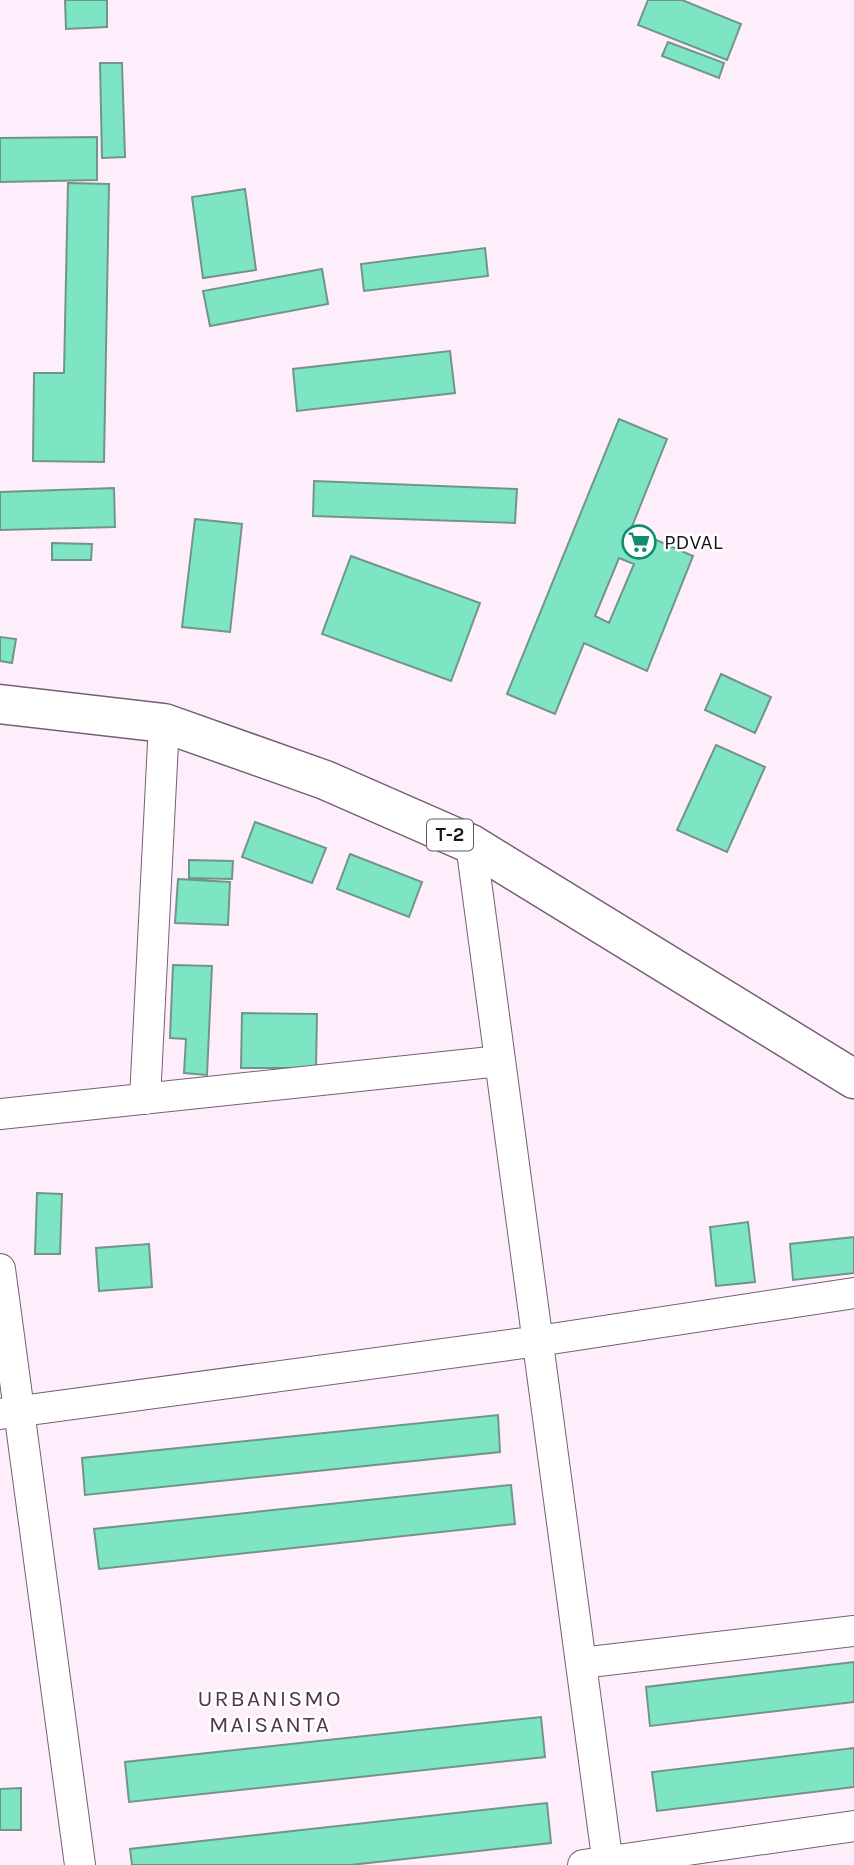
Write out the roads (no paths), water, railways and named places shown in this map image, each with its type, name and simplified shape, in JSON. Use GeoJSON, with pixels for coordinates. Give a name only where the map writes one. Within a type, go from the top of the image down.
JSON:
{"type":"FeatureCollection","features":[{"type":"Feature","properties":{"kind":"highway","name":"T-2"},"geometry":{"type":"LineString","coordinates":[[0,704],[164,723],[325,780],[471,844],[854,1079]]}},
{"type":"Feature","properties":{"kind":"street"},"geometry":{"type":"LineString","coordinates":[[145,1099],[164,723]]}},
{"type":"Feature","properties":{"kind":"street"},"geometry":{"type":"LineString","coordinates":[[471,844],[581,1663],[599,1864],[854,1826]]}},
{"type":"Feature","properties":{"kind":"street"},"geometry":{"type":"LineString","coordinates":[[0,1114],[500,1061]]}},
{"type":"Feature","properties":{"kind":"street"},"geometry":{"type":"LineString","coordinates":[[0,1269],[9,1413],[80,1865]]}},
{"type":"Feature","properties":{"kind":"street"},"geometry":{"type":"LineString","coordinates":[[9,1413],[538,1341],[854,1293]]}},
{"type":"Feature","properties":{"kind":"street"},"geometry":{"type":"LineString","coordinates":[[581,1663],[854,1631]]}},
{"type":"Feature","properties":{"kind":"place","name":"PDVAL"},"geometry":{"type":"Point","coordinates":[639,542]}},
{"type":"Feature","properties":{"kind":"district","name":"URBANISMO MAISANTA"},"geometry":{"type":"Point","coordinates":[270,1711]}}]}
